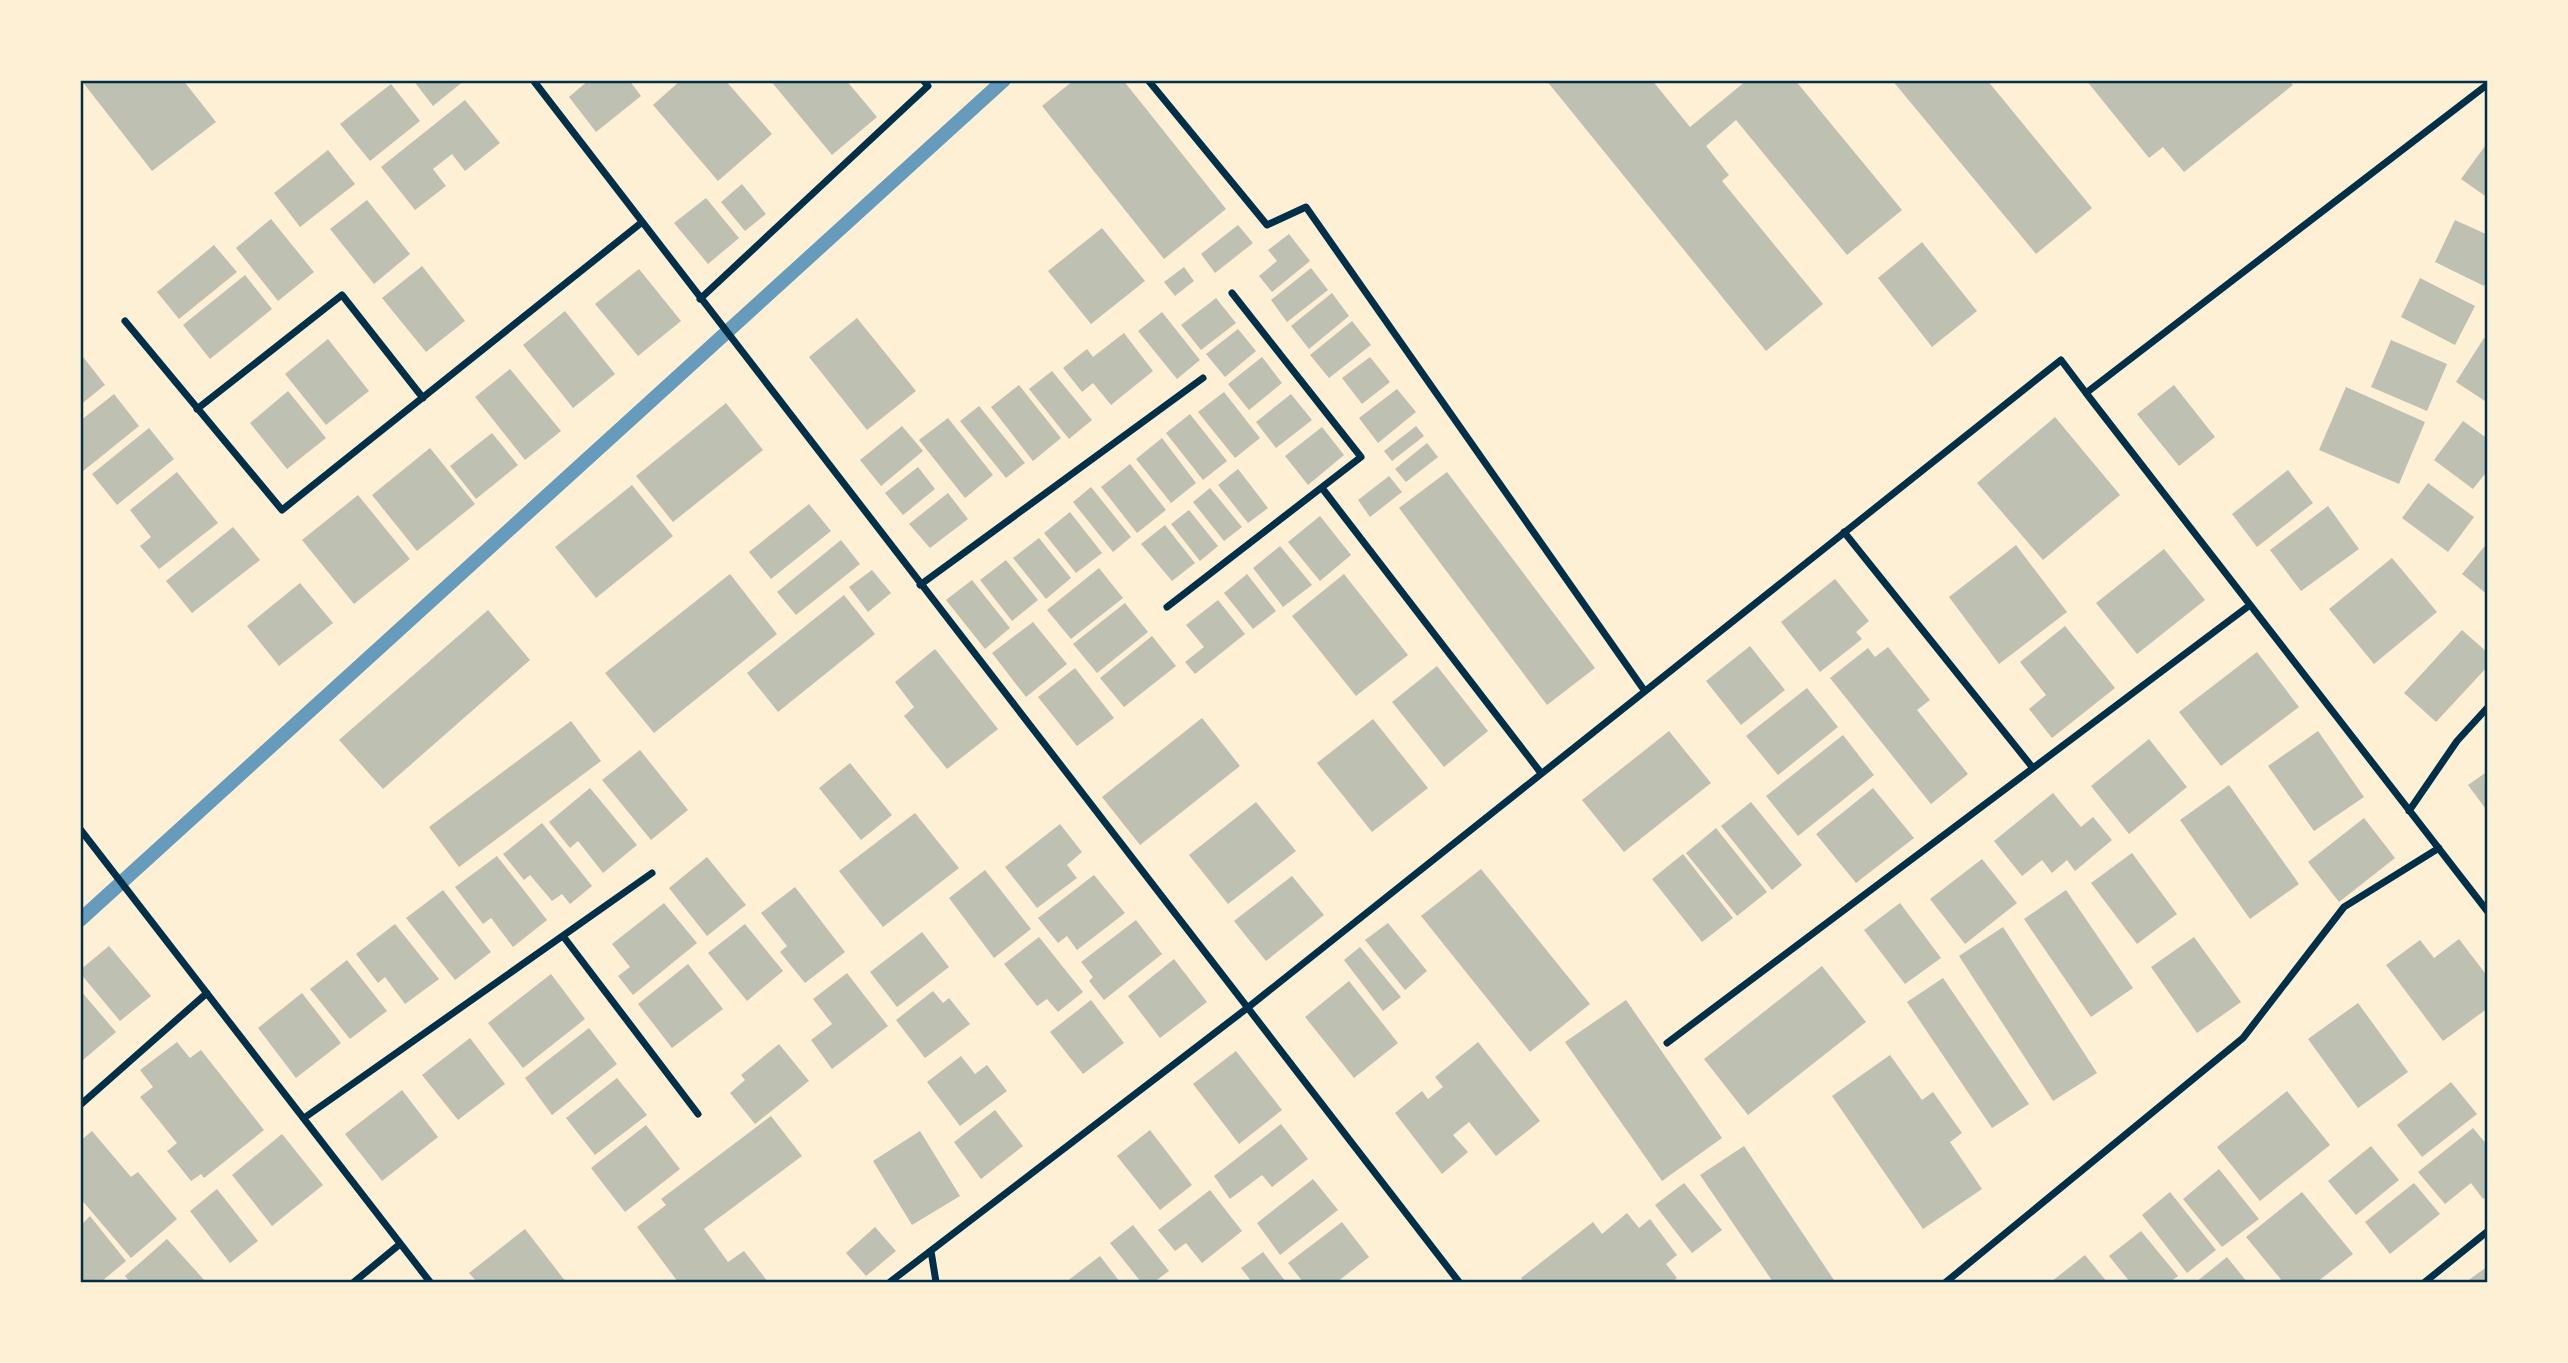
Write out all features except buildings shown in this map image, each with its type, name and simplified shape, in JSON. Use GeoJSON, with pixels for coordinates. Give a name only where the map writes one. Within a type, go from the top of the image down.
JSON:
{"type":"FeatureCollection","features":[{"type":"Feature","properties":{"kind":"street"},"geometry":{"type":"LineString","coordinates":[[533,80],[1459,1283]]}},
{"type":"Feature","properties":{"kind":"street"},"geometry":{"type":"LineString","coordinates":[[700,299],[928,86],[923,80]]}},
{"type":"Feature","properties":{"kind":"street"},"geometry":{"type":"LineString","coordinates":[[1148,80],[1267,225],[1306,207],[1644,690]]}},
{"type":"Feature","properties":{"kind":"street"},"geometry":{"type":"LineString","coordinates":[[2086,393],[2487,84]]}},
{"type":"Feature","properties":{"kind":"street"},"geometry":{"type":"LineString","coordinates":[[125,321],[282,510],[641,223]]}},
{"type":"Feature","properties":{"kind":"street"},"geometry":{"type":"LineString","coordinates":[[1167,607],[1361,457],[1232,293]]}},
{"type":"Feature","properties":{"kind":"street"},"geometry":{"type":"LineString","coordinates":[[197,409],[342,296],[423,397]]}},
{"type":"Feature","properties":{"kind":"street"},"geometry":{"type":"LineString","coordinates":[[890,1283],[1246,1009],[2061,360],[2487,912]]}},
{"type":"Feature","properties":{"kind":"street"},"geometry":{"type":"LineString","coordinates":[[920,585],[1203,378]]}},
{"type":"Feature","properties":{"kind":"street"},"geometry":{"type":"LineString","coordinates":[[1322,488],[1541,773]]}},
{"type":"Feature","properties":{"kind":"street"},"geometry":{"type":"LineString","coordinates":[[1844,531],[2033,768]]}},
{"type":"Feature","properties":{"kind":"street"},"geometry":{"type":"LineString","coordinates":[[1667,1043],[2250,605]]}},
{"type":"Feature","properties":{"kind":"street"},"geometry":{"type":"LineString","coordinates":[[2409,811],[2457,741],[2487,707]]}},
{"type":"Feature","properties":{"kind":"street"},"geometry":{"type":"LineString","coordinates":[[80,829],[430,1283]]}},
{"type":"Feature","properties":{"kind":"street"},"geometry":{"type":"LineString","coordinates":[[1946,1283],[2244,1038],[2344,907],[2439,848]]}},
{"type":"Feature","properties":{"kind":"street"},"geometry":{"type":"LineString","coordinates":[[304,1118],[652,873]]}},
{"type":"Feature","properties":{"kind":"street"},"geometry":{"type":"LineString","coordinates":[[563,936],[698,1114]]}},
{"type":"Feature","properties":{"kind":"street"},"geometry":{"type":"LineString","coordinates":[[80,1105],[206,993]]}},
{"type":"Feature","properties":{"kind":"street"},"geometry":{"type":"LineString","coordinates":[[2426,1283],[2487,1231]]}},
{"type":"Feature","properties":{"kind":"street"},"geometry":{"type":"LineString","coordinates":[[354,1283],[400,1244]]}},
{"type":"Feature","properties":{"kind":"street"},"geometry":{"type":"LineString","coordinates":[[931,1251],[936,1283]]}},
{"type":"Feature","properties":{"kind":"waterway"},"geometry":{"type":"LineString","coordinates":[[80,920],[1004,80]]}}]}
